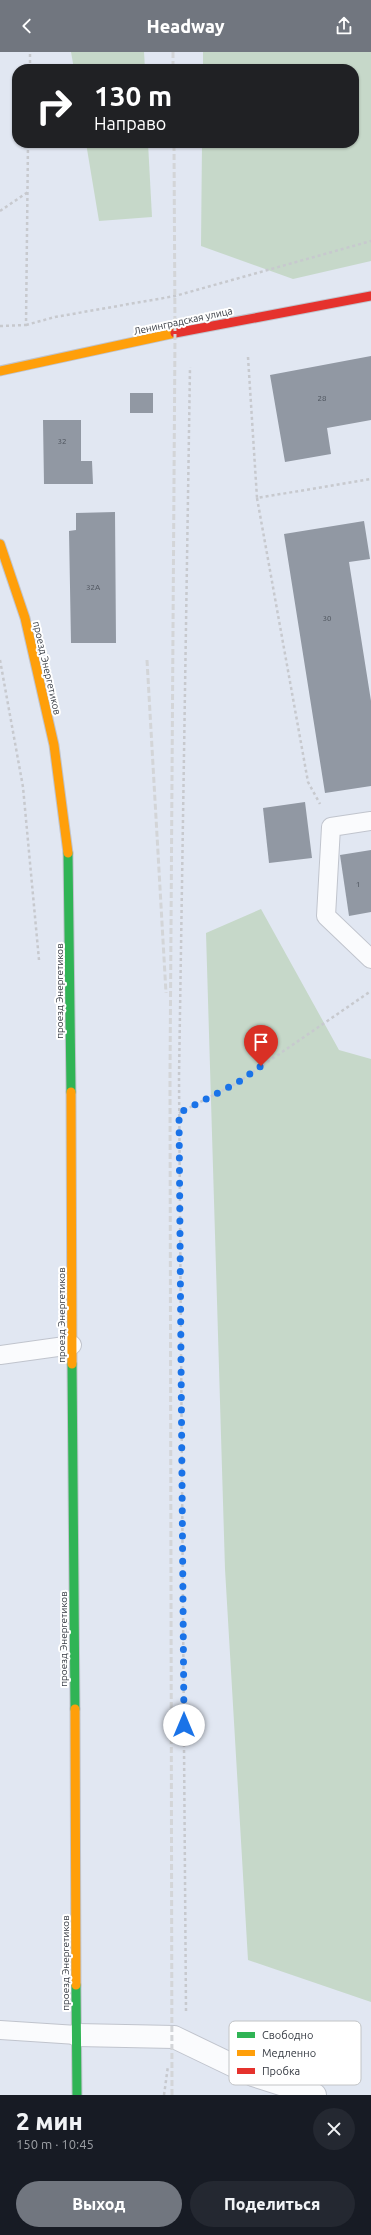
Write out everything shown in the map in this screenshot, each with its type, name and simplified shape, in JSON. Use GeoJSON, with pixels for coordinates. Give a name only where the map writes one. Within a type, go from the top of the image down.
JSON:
{"type":"FeatureCollection","features":[{"type":"Feature","properties":{"kind":"street","name":"Ленинградская улица"},"geometry":{"type":"LineString","coordinates":[[0,371],[175,333],[371,296]]}},
{"type":"Feature","properties":{"kind":"street","name":"проезд Энергетиков"},"geometry":{"type":"LineString","coordinates":[[0,544],[24,618],[54,745],[69,857],[77,2095]]}},
{"type":"Feature","properties":{"kind":"street"},"geometry":{"type":"LineString","coordinates":[[77,2035],[174,2037],[229,2063]]}},
{"type":"Feature","properties":{"kind":"street"},"geometry":{"type":"LineString","coordinates":[[284,2085],[315,2095]]}},
{"type":"Feature","properties":{"kind":"lane"},"geometry":{"type":"LineString","coordinates":[[371,821],[332,827],[326,916],[371,959]]}},
{"type":"Feature","properties":{"kind":"lane"},"geometry":{"type":"LineString","coordinates":[[0,1355],[72,1345]]}},
{"type":"Feature","properties":{"kind":"lane"},"geometry":{"type":"LineString","coordinates":[[0,2030],[77,2035]]}},
{"type":"Feature","properties":{"kind":"path"},"geometry":{"type":"LineString","coordinates":[[30,52],[30,64]]}},
{"type":"Feature","properties":{"kind":"path"},"geometry":{"type":"LineString","coordinates":[[26,325],[28,148]]}},
{"type":"Feature","properties":{"kind":"path"},"geometry":{"type":"LineString","coordinates":[[0,210],[28,192]]}},
{"type":"Feature","properties":{"kind":"path"},"geometry":{"type":"LineString","coordinates":[[0,326],[26,325],[55,317],[175,296],[371,241]]}},
{"type":"Feature","properties":{"kind":"path"},"geometry":{"type":"LineString","coordinates":[[248,357],[257,498],[308,782],[332,827]]}},
{"type":"Feature","properties":{"kind":"path"},"geometry":{"type":"LineString","coordinates":[[164,2095],[174,2037],[186,2012],[179,1113],[190,367]]}},
{"type":"Feature","properties":{"kind":"path"},"geometry":{"type":"LineString","coordinates":[[257,498],[371,480]]}},
{"type":"Feature","properties":{"kind":"path"},"geometry":{"type":"LineString","coordinates":[[179,1113],[237,1083],[371,991]]}},
{"type":"Feature","properties":{"kind":"green space"},"geometry":{"type":"Polygon","coordinates":[[[71,52],[144,52],[145,64],[73,64],[71,52]]]}},
{"type":"Feature","properties":{"kind":"green space"},"geometry":{"type":"Polygon","coordinates":[[[203,52],[371,52],[371,261],[293,279],[201,246],[202,148],[359,148],[359,64],[203,64],[203,52]]]}},
{"type":"Feature","properties":{"kind":"green space"},"geometry":{"type":"Polygon","coordinates":[[[87,148],[148,148],[152,217],[99,221],[87,148]]]}},
{"type":"Feature","properties":{"kind":"green space"},"geometry":{"type":"Polygon","coordinates":[[[261,909],[339,1050],[371,1059],[371,2002],[248,1960],[225,1569],[206,933],[261,909]]]}},
{"type":"Feature","properties":{"kind":"building"},"geometry":{"type":"Polygon","coordinates":[[[371,356],[371,420],[327,428],[331,454],[285,462],[270,375],[371,356]]]}},
{"type":"Feature","properties":{"kind":"building"},"geometry":{"type":"Polygon","coordinates":[[[130,393],[153,393],[153,413],[130,413],[130,393]]]}},
{"type":"Feature","properties":{"kind":"building"},"geometry":{"type":"Polygon","coordinates":[[[43,420],[81,420],[81,461],[92,461],[93,484],[44,484],[43,420]]]}},
{"type":"Feature","properties":{"kind":"building"},"geometry":{"type":"Polygon","coordinates":[[[115,512],[116,643],[71,643],[69,531],[76,530],[76,513],[115,512]]]}},
{"type":"Feature","properties":{"kind":"building"},"geometry":{"type":"Polygon","coordinates":[[[364,521],[370,559],[349,562],[371,701],[371,786],[325,793],[284,534],[364,521]]]}},
{"type":"Feature","properties":{"kind":"building"},"geometry":{"type":"Polygon","coordinates":[[[305,802],[312,858],[269,863],[263,808],[305,802]]]}},
{"type":"Feature","properties":{"kind":"building"},"geometry":{"type":"Polygon","coordinates":[[[371,850],[371,912],[349,916],[340,855],[371,850]]]}},
{"type":"Feature","properties":{"kind":"railway"},"geometry":{"type":"LineString","coordinates":[[173,52],[173,64]]}},
{"type":"Feature","properties":{"kind":"railway"},"geometry":{"type":"LineString","coordinates":[[172,2095],[170,1077],[175,333],[174,148]]}},
{"type":"Feature","properties":{"kind":"railway"},"geometry":{"type":"LineString","coordinates":[[147,660],[166,993]]}},
{"type":"Feature","properties":{"kind":"traffic: fast"},"geometry":{"type":"LineString","coordinates":[[68,853],[71,1092]]}},
{"type":"Feature","properties":{"kind":"traffic: fast"},"geometry":{"type":"LineString","coordinates":[[72,1364],[75,1709]]}},
{"type":"Feature","properties":{"kind":"traffic: fast"},"geometry":{"type":"LineString","coordinates":[[76,1985],[77,2095]]}},
{"type":"Feature","properties":{"kind":"traffic: slow"},"geometry":{"type":"LineString","coordinates":[[0,371],[175,333]]}},
{"type":"Feature","properties":{"kind":"traffic: slow"},"geometry":{"type":"LineString","coordinates":[[0,544],[25,618],[54,745],[68,853]]}},
{"type":"Feature","properties":{"kind":"traffic: slow"},"geometry":{"type":"LineString","coordinates":[[71,1092],[72,1364]]}},
{"type":"Feature","properties":{"kind":"traffic: slow"},"geometry":{"type":"LineString","coordinates":[[75,1709],[76,1985]]}},
{"type":"Feature","properties":{"kind":"traffic: jam"},"geometry":{"type":"LineString","coordinates":[[175,333],[371,296]]}},
{"type":"Feature","properties":{"kind":"route"},"geometry":{"type":"LineString","coordinates":[[184,1725],[179,1113],[237,1083],[261,1066]]}}]}
